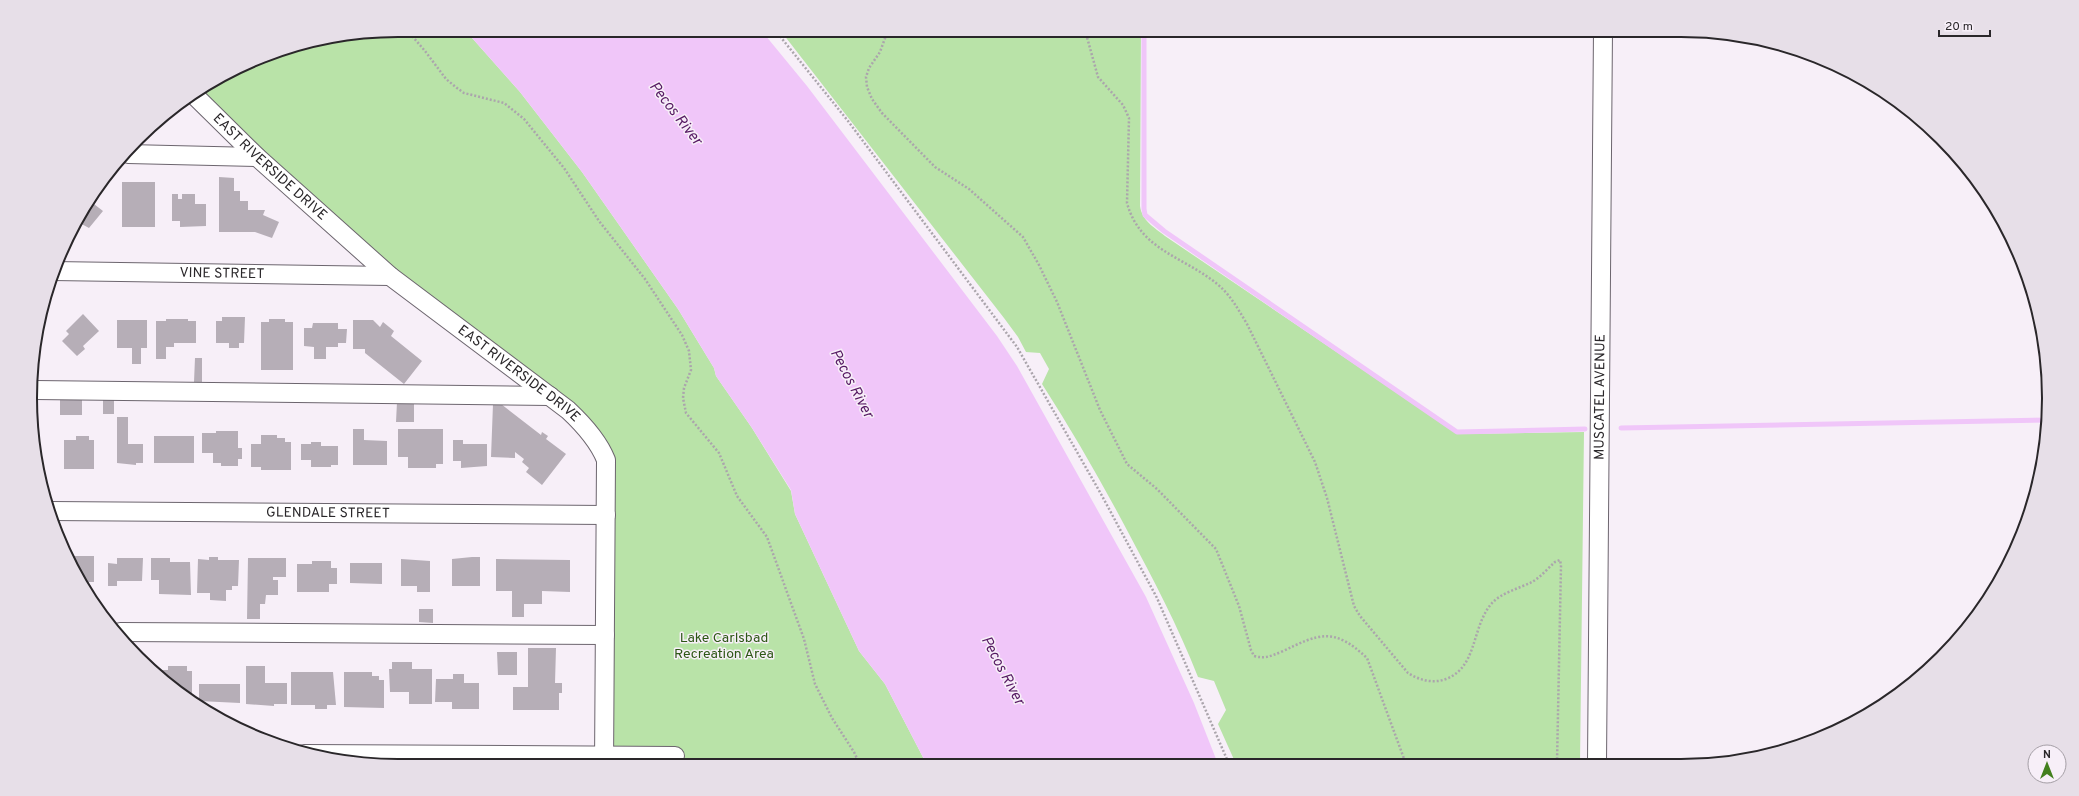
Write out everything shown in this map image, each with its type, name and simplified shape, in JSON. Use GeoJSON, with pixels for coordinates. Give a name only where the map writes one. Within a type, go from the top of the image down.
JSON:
{"type":"FeatureCollection","features":[{"type":"Feature","properties":{"kind":"street","name":"MUSCATEL AVENUE"},"geometry":{"type":"LineString","coordinates":[[1597,759],[1603,37]]}},
{"type":"Feature","properties":{"kind":"street","name":"EAST RIVERSIDE DRIVE"},"geometry":{"type":"LineString","coordinates":[[197,98],[257,157],[390,276],[550,396],[580,421],[602,449],[606,460],[604,759]]}},
{"type":"Feature","properties":{"kind":"street"},"geometry":{"type":"LineString","coordinates":[[133,154],[257,157]]}},
{"type":"Feature","properties":{"kind":"street","name":"VINE STREET"},"geometry":{"type":"LineString","coordinates":[[60,271],[390,276]]}},
{"type":"Feature","properties":{"kind":"street"},"geometry":{"type":"LineString","coordinates":[[37,390],[550,396]]}},
{"type":"Feature","properties":{"kind":"street","name":"GLENDALE STREET"},"geometry":{"type":"LineString","coordinates":[[55,511],[606,515]]}},
{"type":"Feature","properties":{"kind":"street"},"geometry":{"type":"LineString","coordinates":[[124,632],[605,635]]}},
{"type":"Feature","properties":{"kind":"street"},"geometry":{"type":"LineString","coordinates":[[345,755],[518,759]]}},
{"type":"Feature","properties":{"kind":"street"},"geometry":{"type":"LineString","coordinates":[[632,759],[675,756]]}},
{"type":"Feature","properties":{"kind":"path"},"geometry":{"type":"LineString","coordinates":[[413,37],[425,50],[446,79],[457,88],[464,93],[504,103],[524,119],[564,168],[599,221],[645,279],[682,335],[691,362],[691,370],[684,388],[683,406],[686,413],[719,453],[737,496],[767,537],[804,638],[815,684],[832,718],[857,759]]}},
{"type":"Feature","properties":{"kind":"path"},"geometry":{"type":"LineString","coordinates":[[781,37],[848,121],[1017,346],[1105,500],[1157,598],[1227,759]]}},
{"type":"Feature","properties":{"kind":"path"},"geometry":{"type":"LineString","coordinates":[[885,37],[880,52],[869,68],[866,77],[867,87],[872,99],[882,113],[935,167],[969,189],[1023,237],[1057,302],[1100,410],[1127,464],[1157,489],[1216,549],[1237,600],[1254,656],[1262,658],[1270,657],[1312,638],[1322,636],[1333,636],[1359,651],[1367,658],[1404,759]]}},
{"type":"Feature","properties":{"kind":"path"},"geometry":{"type":"LineString","coordinates":[[1087,37],[1098,77],[1123,105],[1129,118],[1127,203],[1137,228],[1148,240],[1215,282],[1228,294],[1247,324],[1315,462],[1327,498],[1354,606],[1360,616],[1408,673],[1419,680],[1441,681],[1460,672],[1467,663],[1476,633],[1484,614],[1493,602],[1534,581],[1555,562],[1560,560],[1557,759]]}},
{"type":"Feature","properties":{"kind":"green space","name":"Lake Carlsbad Recreation Area"},"geometry":{"type":"Polygon","coordinates":[[[471,37],[520,92],[582,172],[678,309],[714,368],[716,376],[752,428],[791,491],[795,514],[859,651],[885,684],[924,759],[604,759],[602,449],[390,276],[197,98],[217,85],[260,64],[305,49],[351,40],[374,38],[471,37]]]}},
{"type":"Feature","properties":{"kind":"green space"},"geometry":{"type":"Polygon","coordinates":[[[785,37],[1141,37],[1140,206],[1143,216],[1149,223],[1165,236],[1458,434],[1584,432],[1580,759],[1234,759],[1218,724],[1226,710],[1214,681],[1198,677],[1174,621],[1108,494],[1065,420],[1042,384],[1049,369],[1040,353],[1026,352],[1018,337],[785,37]]]}},
{"type":"Feature","properties":{"kind":"water","name":"Pecos River"},"geometry":{"type":"Polygon","coordinates":[[[471,37],[767,37],[807,86],[997,336],[1017,366],[1146,597],[1194,703],[1216,759],[924,759],[885,684],[859,651],[795,514],[791,490],[752,428],[716,376],[714,368],[678,309],[582,172],[520,92],[471,37]]]}},
{"type":"Feature","properties":{"kind":"building"},"geometry":{"type":"Polygon","coordinates":[[[219,177],[234,178],[234,191],[240,191],[240,201],[248,201],[248,210],[265,210],[263,215],[279,222],[272,238],[255,232],[219,232],[219,177]]]}},
{"type":"Feature","properties":{"kind":"building"},"geometry":{"type":"Polygon","coordinates":[[[122,182],[155,182],[155,227],[122,227],[122,182]]]}},
{"type":"Feature","properties":{"kind":"building"},"geometry":{"type":"Polygon","coordinates":[[[172,194],[178,194],[178,199],[182,199],[182,194],[195,194],[195,204],[206,204],[206,226],[180,227],[180,221],[172,221],[172,194]]]}},
{"type":"Feature","properties":{"kind":"building"},"geometry":{"type":"Polygon","coordinates":[[[94,204],[103,211],[89,228],[81,224],[94,204]]]}},
{"type":"Feature","properties":{"kind":"building"},"geometry":{"type":"Polygon","coordinates":[[[83,314],[99,331],[83,346],[85,349],[77,356],[62,341],[69,334],[66,331],[83,314]]]}},
{"type":"Feature","properties":{"kind":"building"},"geometry":{"type":"Polygon","coordinates":[[[222,317],[245,317],[244,343],[239,343],[239,348],[229,348],[229,343],[216,343],[216,321],[222,321],[222,317]]]}},
{"type":"Feature","properties":{"kind":"building"},"geometry":{"type":"Polygon","coordinates":[[[166,319],[188,319],[188,321],[196,321],[196,343],[174,343],[174,347],[166,347],[166,359],[156,359],[156,321],[166,321],[166,319]]]}},
{"type":"Feature","properties":{"kind":"building"},"geometry":{"type":"Polygon","coordinates":[[[269,319],[285,319],[285,322],[293,322],[293,370],[261,370],[261,322],[269,322],[269,319]]]}},
{"type":"Feature","properties":{"kind":"building"},"geometry":{"type":"Polygon","coordinates":[[[117,320],[147,320],[147,348],[141,348],[141,364],[132,364],[132,348],[117,348],[117,320]]]}},
{"type":"Feature","properties":{"kind":"building"},"geometry":{"type":"Polygon","coordinates":[[[353,320],[373,320],[380,327],[383,322],[394,331],[391,336],[422,361],[404,384],[365,353],[365,349],[353,349],[353,320]]]}},
{"type":"Feature","properties":{"kind":"building"},"geometry":{"type":"Polygon","coordinates":[[[313,323],[338,323],[338,329],[347,329],[346,343],[338,343],[338,347],[326,347],[326,359],[314,359],[314,347],[304,346],[304,328],[312,328],[313,323]]]}},
{"type":"Feature","properties":{"kind":"building"},"geometry":{"type":"Polygon","coordinates":[[[195,358],[202,358],[202,382],[194,382],[195,358]]]}},
{"type":"Feature","properties":{"kind":"building"},"geometry":{"type":"Polygon","coordinates":[[[60,399],[82,399],[82,415],[60,415],[60,399]]]}},
{"type":"Feature","properties":{"kind":"building"},"geometry":{"type":"Polygon","coordinates":[[[103,399],[114,399],[114,414],[103,414],[103,399]]]}},
{"type":"Feature","properties":{"kind":"building"},"geometry":{"type":"Polygon","coordinates":[[[397,402],[414,403],[414,422],[396,422],[397,402]]]}},
{"type":"Feature","properties":{"kind":"building"},"geometry":{"type":"Polygon","coordinates":[[[493,404],[501,404],[541,435],[542,432],[548,436],[546,439],[566,454],[542,485],[526,472],[529,468],[522,462],[524,459],[515,452],[515,458],[491,457],[493,404]]]}},
{"type":"Feature","properties":{"kind":"building"},"geometry":{"type":"Polygon","coordinates":[[[117,417],[128,417],[128,444],[143,444],[143,463],[136,463],[136,465],[117,463],[117,417]]]}},
{"type":"Feature","properties":{"kind":"building"},"geometry":{"type":"Polygon","coordinates":[[[353,429],[364,429],[364,440],[387,441],[387,465],[353,465],[353,429]]]}},
{"type":"Feature","properties":{"kind":"building"},"geometry":{"type":"Polygon","coordinates":[[[398,429],[443,429],[443,464],[436,464],[436,468],[408,468],[408,457],[398,457],[398,429]]]}},
{"type":"Feature","properties":{"kind":"building"},"geometry":{"type":"Polygon","coordinates":[[[216,431],[238,431],[238,448],[242,448],[242,459],[238,459],[238,466],[221,466],[221,463],[213,463],[213,453],[202,453],[202,433],[216,433],[216,431]]]}},
{"type":"Feature","properties":{"kind":"building"},"geometry":{"type":"Polygon","coordinates":[[[261,435],[277,435],[277,438],[285,438],[285,442],[291,442],[291,470],[261,470],[261,467],[251,467],[251,444],[261,444],[261,435]]]}},
{"type":"Feature","properties":{"kind":"building"},"geometry":{"type":"Polygon","coordinates":[[[76,436],[89,436],[89,440],[94,440],[94,469],[64,469],[64,440],[76,440],[76,436]]]}},
{"type":"Feature","properties":{"kind":"building"},"geometry":{"type":"Polygon","coordinates":[[[154,436],[194,436],[194,463],[154,463],[154,436]]]}},
{"type":"Feature","properties":{"kind":"building"},"geometry":{"type":"Polygon","coordinates":[[[453,440],[463,440],[463,444],[487,444],[487,466],[461,468],[461,461],[453,461],[453,440]]]}},
{"type":"Feature","properties":{"kind":"building"},"geometry":{"type":"Polygon","coordinates":[[[311,442],[321,442],[321,446],[338,446],[338,465],[331,465],[331,467],[311,467],[311,460],[301,460],[301,444],[311,444],[311,442]]]}},
{"type":"Feature","properties":{"kind":"building"},"geometry":{"type":"Polygon","coordinates":[[[73,556],[94,556],[94,582],[89,582],[89,584],[73,556]]]}},
{"type":"Feature","properties":{"kind":"building"},"geometry":{"type":"Polygon","coordinates":[[[209,557],[218,557],[218,560],[239,560],[238,586],[232,586],[232,590],[226,590],[226,601],[210,600],[210,593],[197,593],[198,559],[209,560],[209,557]]]}},
{"type":"Feature","properties":{"kind":"building"},"geometry":{"type":"Polygon","coordinates":[[[480,557],[480,586],[452,586],[452,559],[480,557]]]}},
{"type":"Feature","properties":{"kind":"building"},"geometry":{"type":"Polygon","coordinates":[[[117,558],[143,558],[142,581],[117,581],[117,586],[108,586],[108,563],[117,564],[117,558]]]}},
{"type":"Feature","properties":{"kind":"building"},"geometry":{"type":"Polygon","coordinates":[[[151,558],[170,558],[170,562],[190,562],[191,595],[159,594],[159,580],[151,580],[151,558]]]}},
{"type":"Feature","properties":{"kind":"building"},"geometry":{"type":"Polygon","coordinates":[[[248,558],[286,558],[286,577],[273,577],[273,580],[278,580],[278,595],[266,595],[265,604],[260,604],[260,619],[247,619],[248,558]]]}},
{"type":"Feature","properties":{"kind":"building"},"geometry":{"type":"Polygon","coordinates":[[[401,559],[430,561],[430,592],[417,592],[417,586],[401,586],[401,559]]]}},
{"type":"Feature","properties":{"kind":"building"},"geometry":{"type":"Polygon","coordinates":[[[496,559],[570,560],[570,592],[542,591],[542,604],[524,604],[524,617],[512,617],[512,591],[496,591],[496,559]]]}},
{"type":"Feature","properties":{"kind":"building"},"geometry":{"type":"Polygon","coordinates":[[[312,561],[331,561],[331,568],[337,568],[337,584],[329,584],[329,592],[297,592],[297,564],[312,564],[312,561]]]}},
{"type":"Feature","properties":{"kind":"building"},"geometry":{"type":"Polygon","coordinates":[[[350,563],[382,563],[382,584],[350,583],[350,563]]]}},
{"type":"Feature","properties":{"kind":"building"},"geometry":{"type":"Polygon","coordinates":[[[419,609],[433,609],[433,623],[419,622],[419,609]]]}},
{"type":"Feature","properties":{"kind":"building"},"geometry":{"type":"Polygon","coordinates":[[[528,648],[556,648],[555,683],[562,683],[562,693],[559,693],[559,710],[513,710],[513,687],[528,687],[528,648]]]}},
{"type":"Feature","properties":{"kind":"building"},"geometry":{"type":"Polygon","coordinates":[[[497,652],[517,652],[517,675],[498,675],[497,652]]]}},
{"type":"Feature","properties":{"kind":"building"},"geometry":{"type":"Polygon","coordinates":[[[392,662],[412,662],[412,669],[432,669],[432,704],[409,704],[409,692],[390,692],[389,669],[392,669],[392,662]]]}},
{"type":"Feature","properties":{"kind":"building"},"geometry":{"type":"Polygon","coordinates":[[[168,666],[187,666],[187,671],[192,671],[192,694],[161,670],[168,670],[168,666]]]}},
{"type":"Feature","properties":{"kind":"building"},"geometry":{"type":"Polygon","coordinates":[[[246,666],[265,666],[265,683],[287,683],[287,704],[274,704],[274,706],[246,704],[246,666]]]}},
{"type":"Feature","properties":{"kind":"building"},"geometry":{"type":"Polygon","coordinates":[[[291,672],[333,672],[336,705],[327,705],[327,709],[315,709],[315,705],[291,705],[291,672]]]}},
{"type":"Feature","properties":{"kind":"building"},"geometry":{"type":"Polygon","coordinates":[[[344,672],[372,672],[372,676],[379,676],[379,680],[384,680],[384,708],[344,707],[344,672]]]}},
{"type":"Feature","properties":{"kind":"building"},"geometry":{"type":"Polygon","coordinates":[[[453,674],[464,674],[464,683],[479,683],[479,709],[452,709],[452,702],[435,702],[436,679],[453,679],[453,674]]]}},
{"type":"Feature","properties":{"kind":"building"},"geometry":{"type":"Polygon","coordinates":[[[199,684],[240,684],[240,703],[202,701],[199,699],[199,684]]]}},
{"type":"Feature","properties":{"kind":"waterway"},"geometry":{"type":"LineString","coordinates":[[1144,37],[1145,215],[1164,231],[1457,432],[1585,429]]}},
{"type":"Feature","properties":{"kind":"waterway"},"geometry":{"type":"LineString","coordinates":[[1621,428],[2041,420]]}}]}
